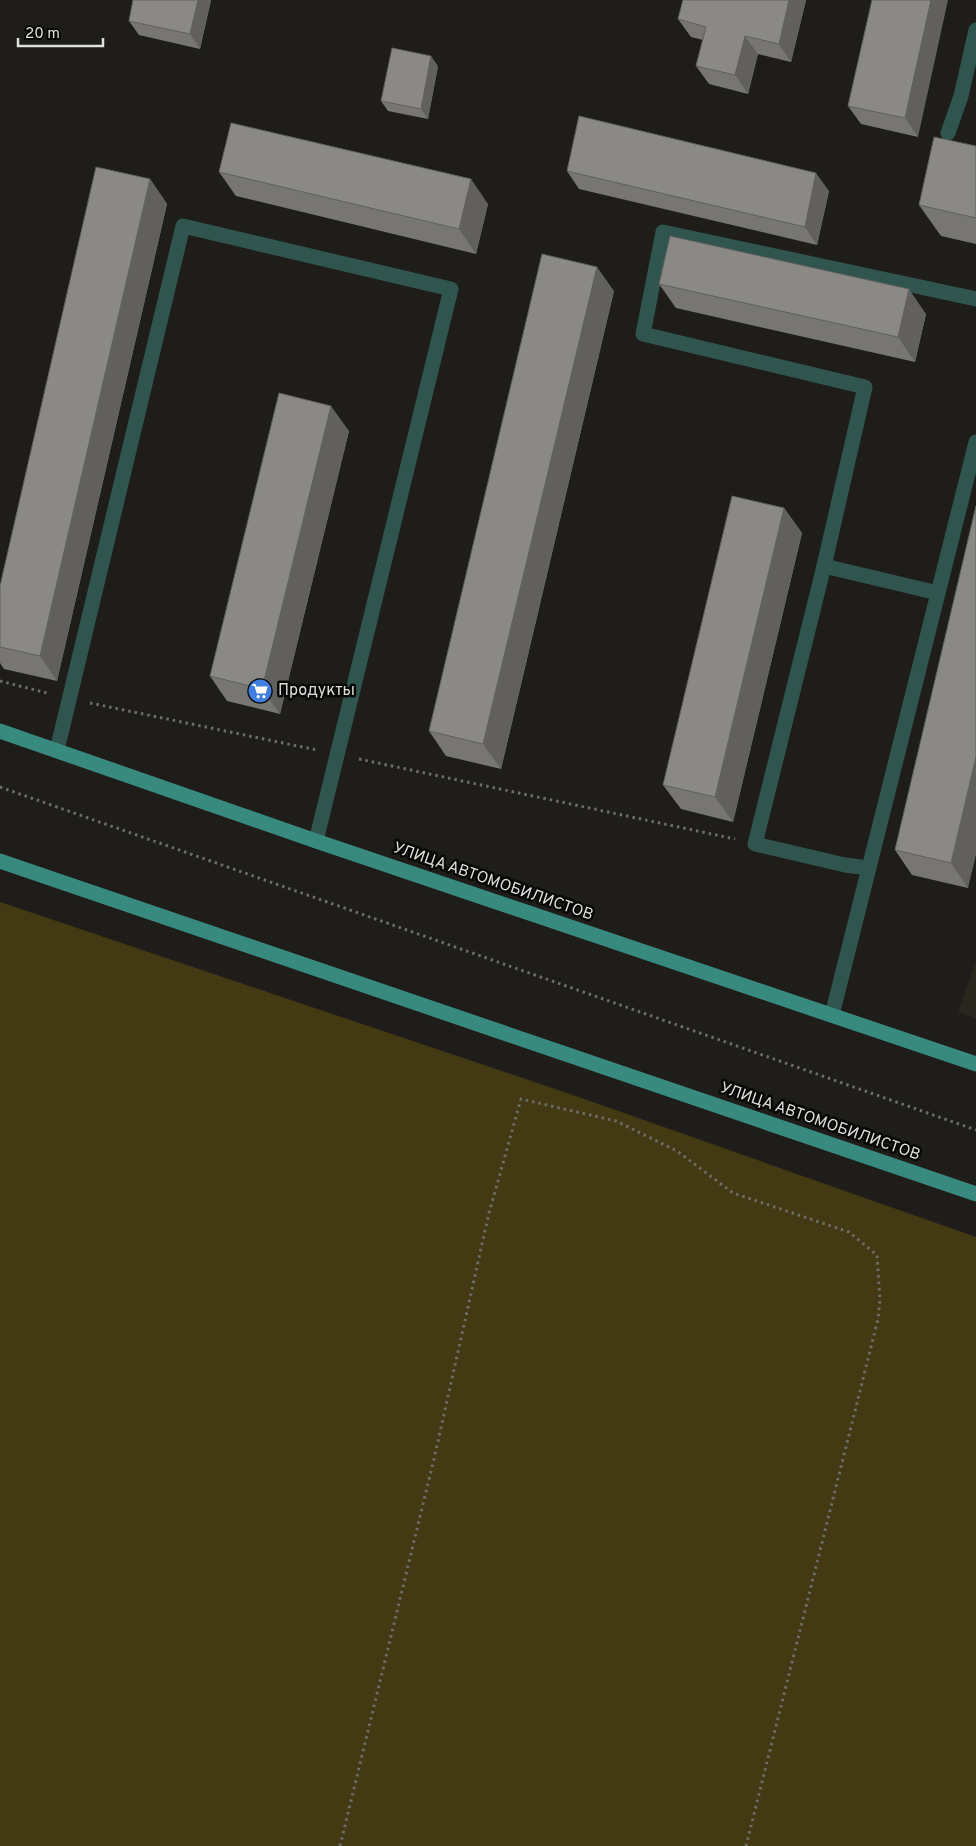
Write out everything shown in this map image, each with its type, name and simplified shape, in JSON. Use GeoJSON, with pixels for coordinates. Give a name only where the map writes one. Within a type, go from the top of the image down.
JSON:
{"type":"FeatureCollection","features":[{"type":"Feature","properties":{"kind":"main road","name":"УЛИЦА АВТОМОБИЛИСТОВ"},"geometry":{"type":"LineString","coordinates":[[0,731],[316,841],[976,1064]]}},
{"type":"Feature","properties":{"kind":"main road","name":"УЛИЦА АВТОМОБИЛИСТОВ"},"geometry":{"type":"LineString","coordinates":[[0,861],[976,1194]]}},
{"type":"Feature","properties":{"kind":"lane"},"geometry":{"type":"LineString","coordinates":[[948,132],[961,96],[976,30]]}},
{"type":"Feature","properties":{"kind":"lane"},"geometry":{"type":"LineString","coordinates":[[57,750],[182,226],[451,289],[316,841]]}},
{"type":"Feature","properties":{"kind":"lane"},"geometry":{"type":"LineString","coordinates":[[868,868],[845,865],[755,844],[824,566],[865,386],[643,334],[663,232],[976,299]]}},
{"type":"Feature","properties":{"kind":"lane"},"geometry":{"type":"LineString","coordinates":[[832,1015],[976,442]]}},
{"type":"Feature","properties":{"kind":"lane"},"geometry":{"type":"LineString","coordinates":[[824,566],[938,593]]}},
{"type":"Feature","properties":{"kind":"path"},"geometry":{"type":"LineString","coordinates":[[0,681],[69,698],[755,844]]}},
{"type":"Feature","properties":{"kind":"path"},"geometry":{"type":"LineString","coordinates":[[0,787],[976,1130]]}},
{"type":"Feature","properties":{"kind":"path"},"geometry":{"type":"LineString","coordinates":[[340,1846],[434,1459],[489,1213],[521,1099],[616,1121],[677,1151],[733,1193],[848,1232],[876,1255],[880,1299],[878,1319],[746,1846]]}},
{"type":"Feature","properties":{"kind":"shaded area"},"geometry":{"type":"Polygon","coordinates":[[[0,902],[570,1094],[976,1237],[976,1846],[0,1846],[0,902]]]}},
{"type":"Feature","properties":{"kind":"shaded area"},"geometry":{"type":"Polygon","coordinates":[[[976,961],[976,1018],[958,1012],[976,961]]]}},
{"type":"Feature","properties":{"kind":"building"},"geometry":{"type":"Polygon","coordinates":[[[133,0],[198,0],[190,34],[129,21],[133,0]]]}},
{"type":"Feature","properties":{"kind":"building"},"geometry":{"type":"Polygon","coordinates":[[[683,0],[789,0],[779,44],[745,36],[735,75],[696,66],[706,27],[678,19],[683,0]]]}},
{"type":"Feature","properties":{"kind":"building"},"geometry":{"type":"Polygon","coordinates":[[[872,0],[931,0],[905,118],[848,106],[872,0]]]}},
{"type":"Feature","properties":{"kind":"building"},"geometry":{"type":"Polygon","coordinates":[[[392,48],[431,56],[421,109],[381,101],[392,48]]]}},
{"type":"Feature","properties":{"kind":"building"},"geometry":{"type":"Polygon","coordinates":[[[579,116],[816,173],[805,227],[567,171],[579,116]]]}},
{"type":"Feature","properties":{"kind":"building"},"geometry":{"type":"Polygon","coordinates":[[[231,123],[471,179],[459,229],[219,172],[231,123]]]}},
{"type":"Feature","properties":{"kind":"building"},"geometry":{"type":"Polygon","coordinates":[[[934,137],[976,146],[976,218],[919,205],[934,137]]]}},
{"type":"Feature","properties":{"kind":"building"},"geometry":{"type":"Polygon","coordinates":[[[96,167],[150,179],[40,656],[0,647],[0,586],[96,167]]]}},
{"type":"Feature","properties":{"kind":"building"},"geometry":{"type":"Polygon","coordinates":[[[670,236],[909,289],[898,337],[659,284],[670,236]]]}},
{"type":"Feature","properties":{"kind":"building"},"geometry":{"type":"Polygon","coordinates":[[[542,254],[597,267],[483,744],[429,731],[542,254]]]}},
{"type":"Feature","properties":{"kind":"building"},"geometry":{"type":"Polygon","coordinates":[[[279,393],[331,406],[262,689],[210,676],[279,393]]]}},
{"type":"Feature","properties":{"kind":"building"},"geometry":{"type":"Polygon","coordinates":[[[732,496],[784,508],[715,797],[663,785],[732,496]]]}},
{"type":"Feature","properties":{"kind":"building"},"geometry":{"type":"Polygon","coordinates":[[[976,506],[976,757],[951,863],[895,850],[976,506]]]}},
{"type":"Feature","properties":{"kind":"place","name":"Продукты"},"geometry":{"type":"Point","coordinates":[260,691]}}]}
